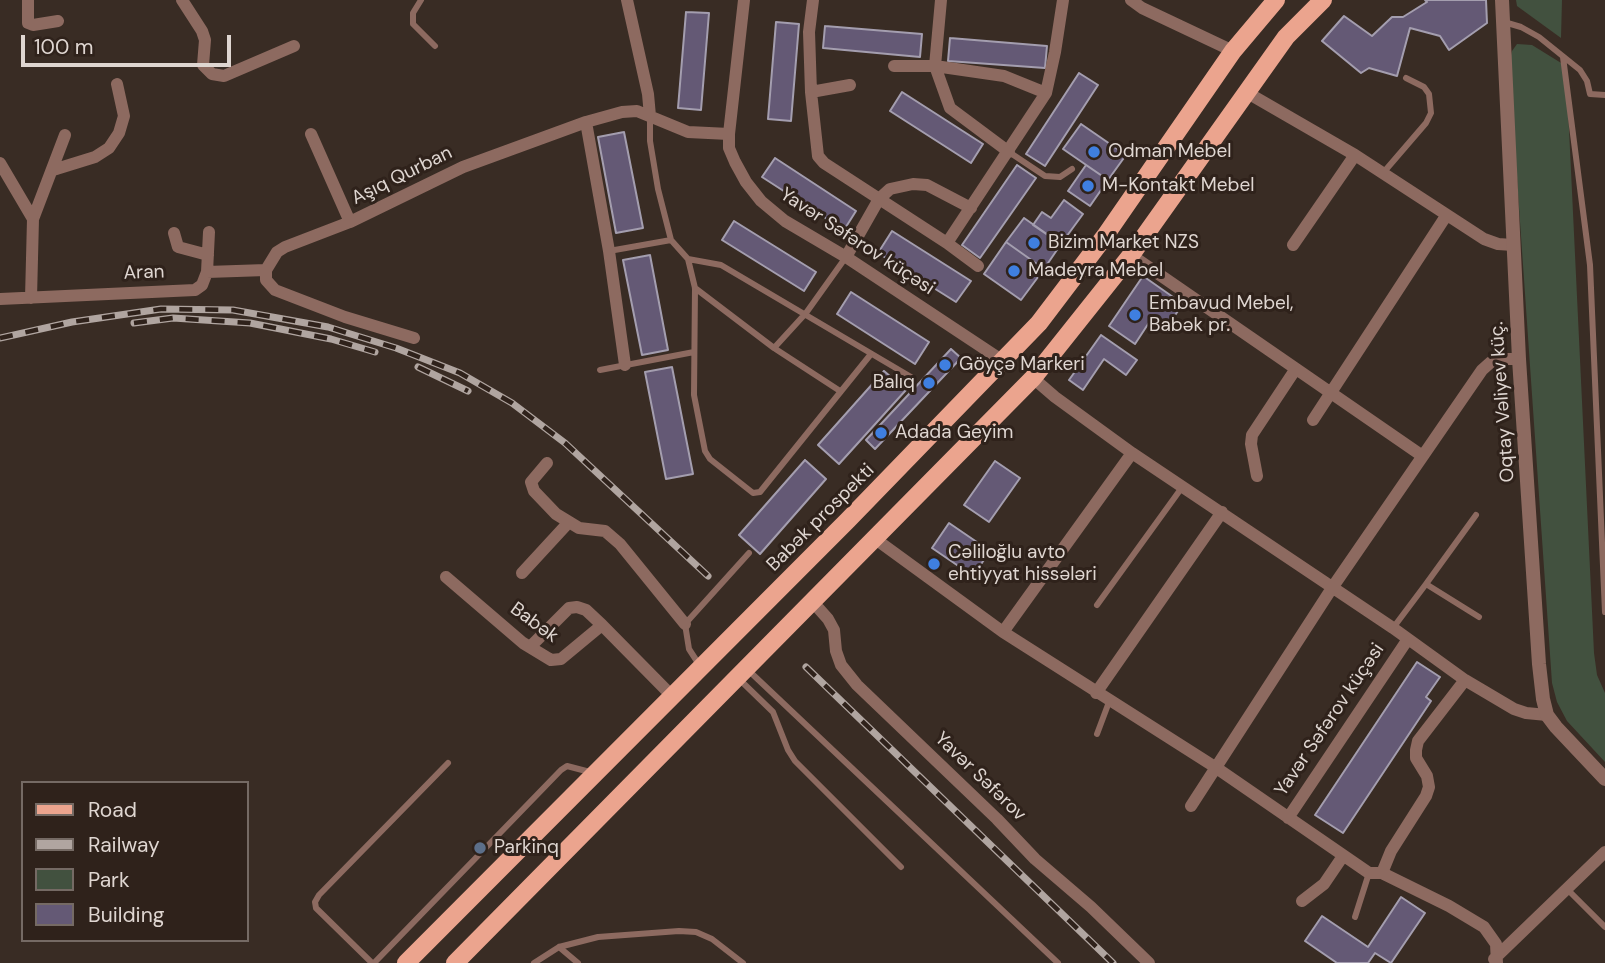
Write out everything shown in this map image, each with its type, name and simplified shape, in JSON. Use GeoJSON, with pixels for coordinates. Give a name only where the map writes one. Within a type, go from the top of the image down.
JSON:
{"type":"FeatureCollection","features":[{"type":"Feature","properties":{"kind":"main road"},"geometry":{"type":"LineString","coordinates":[[455,963],[1033,378],[1131,255],[1286,37],[1323,0]]}},
{"type":"Feature","properties":{"kind":"main road","name":"Babək prospekti"},"geometry":{"type":"LineString","coordinates":[[406,963],[702,668],[1039,323],[1073,281],[1233,51],[1272,2]]}},
{"type":"Feature","properties":{"kind":"street"},"geometry":{"type":"LineString","coordinates":[[28,0],[28,23],[33,25],[58,21]]}},
{"type":"Feature","properties":{"kind":"street"},"geometry":{"type":"LineString","coordinates":[[182,0],[202,31],[205,40],[204,65],[212,74],[224,76],[294,46]]}},
{"type":"Feature","properties":{"kind":"street"},"geometry":{"type":"LineString","coordinates":[[628,0],[648,94],[650,116]]}},
{"type":"Feature","properties":{"kind":"street","name":"Yavər Səfərov küçəsi"},"geometry":{"type":"LineString","coordinates":[[744,0],[729,148],[746,182],[761,201],[785,221],[846,257],[1003,361]]}},
{"type":"Feature","properties":{"kind":"street"},"geometry":{"type":"LineString","coordinates":[[813,0],[809,32],[811,92],[818,156],[824,163],[978,266]]}},
{"type":"Feature","properties":{"kind":"street"},"geometry":{"type":"LineString","coordinates":[[941,0],[935,66],[950,108],[1009,152]]}},
{"type":"Feature","properties":{"kind":"street"},"geometry":{"type":"LineString","coordinates":[[947,243],[1046,93],[1063,0]]}},
{"type":"Feature","properties":{"kind":"street"},"geometry":{"type":"LineString","coordinates":[[1131,0],[1142,8],[1233,51]]}},
{"type":"Feature","properties":{"kind":"street","name":"Oqtay Vəliyev küç."},"geometry":{"type":"LineString","coordinates":[[1502,0],[1519,359],[1539,664],[1547,715]]}},
{"type":"Feature","properties":{"kind":"street"},"geometry":{"type":"LineString","coordinates":[[894,66],[935,66],[1004,76],[1046,93]]}},
{"type":"Feature","properties":{"kind":"street"},"geometry":{"type":"LineString","coordinates":[[53,170],[95,157],[109,148],[119,133],[124,116],[117,84]]}},
{"type":"Feature","properties":{"kind":"street"},"geometry":{"type":"LineString","coordinates":[[811,92],[850,85]]}},
{"type":"Feature","properties":{"kind":"street"},"geometry":{"type":"LineString","coordinates":[[1245,92],[1355,155],[1484,239],[1513,245]]}},
{"type":"Feature","properties":{"kind":"street","name":"Aşıq Qurban"},"geometry":{"type":"LineString","coordinates":[[266,270],[277,252],[285,247],[350,222],[463,167],[586,122],[622,112],[637,111],[688,132],[729,134]]}},
{"type":"Feature","properties":{"kind":"street"},"geometry":{"type":"LineString","coordinates":[[586,122],[609,251],[625,365]]}},
{"type":"Feature","properties":{"kind":"street"},"geometry":{"type":"LineString","coordinates":[[311,134],[350,222]]}},
{"type":"Feature","properties":{"kind":"street"},"geometry":{"type":"LineString","coordinates":[[31,298],[33,219],[65,135]]}},
{"type":"Feature","properties":{"kind":"street"},"geometry":{"type":"LineString","coordinates":[[1293,245],[1355,155]]}},
{"type":"Feature","properties":{"kind":"street"},"geometry":{"type":"LineString","coordinates":[[0,163],[33,219]]}},
{"type":"Feature","properties":{"kind":"street"},"geometry":{"type":"LineString","coordinates":[[846,257],[879,199],[890,189],[913,184],[927,185],[971,208]]}},
{"type":"Feature","properties":{"kind":"street"},"geometry":{"type":"LineString","coordinates":[[1314,420],[1446,216]]}},
{"type":"Feature","properties":{"kind":"street"},"geometry":{"type":"LineString","coordinates":[[209,232],[207,272],[266,270],[266,280],[275,290],[345,317],[414,338]]}},
{"type":"Feature","properties":{"kind":"street"},"geometry":{"type":"LineString","coordinates":[[174,233],[178,247],[208,255]]}},
{"type":"Feature","properties":{"kind":"street"},"geometry":{"type":"LineString","coordinates":[[1131,255],[1421,455]]}},
{"type":"Feature","properties":{"kind":"street","name":"Aran"},"geometry":{"type":"LineString","coordinates":[[0,299],[195,290],[202,285],[207,272]]}},
{"type":"Feature","properties":{"kind":"street"},"geometry":{"type":"LineString","coordinates":[[1191,806],[1332,588],[1482,370],[1499,359],[1519,359]]}},
{"type":"Feature","properties":{"kind":"street"},"geometry":{"type":"LineString","coordinates":[[1257,476],[1252,435],[1296,370]]}},
{"type":"Feature","properties":{"kind":"street","name":"Yavər Səfərov küçəsi"},"geometry":{"type":"LineString","coordinates":[[1033,378],[1132,453],[1393,628],[1465,680],[1514,709],[1547,715]]}},
{"type":"Feature","properties":{"kind":"street"},"geometry":{"type":"LineString","coordinates":[[1003,632],[1132,453]]}},
{"type":"Feature","properties":{"kind":"street"},"geometry":{"type":"LineString","coordinates":[[547,463],[531,482],[534,491],[556,514],[579,528],[605,531],[620,544],[685,624]]}},
{"type":"Feature","properties":{"kind":"street"},"geometry":{"type":"LineString","coordinates":[[874,538],[1003,632],[1096,693],[1222,512]]}},
{"type":"Feature","properties":{"kind":"street","name":"Babək"},"geometry":{"type":"LineString","coordinates":[[522,573],[569,522]]}},
{"type":"Feature","properties":{"kind":"street","name":"Babək"},"geometry":{"type":"LineString","coordinates":[[446,577],[530,647],[551,660],[561,659],[602,625]]}},
{"type":"Feature","properties":{"kind":"street","name":"Yavər Səfərov"},"geometry":{"type":"LineString","coordinates":[[812,601],[834,630],[841,665],[857,685],[997,818],[1035,859],[1091,907],[1149,963]]}},
{"type":"Feature","properties":{"kind":"street"},"geometry":{"type":"LineString","coordinates":[[530,647],[569,608],[586,610],[673,697]]}},
{"type":"Feature","properties":{"kind":"street","name":"Yavər Səfərov küçəsi"},"geometry":{"type":"LineString","coordinates":[[1096,693],[1215,767],[1288,818],[1408,639]]}},
{"type":"Feature","properties":{"kind":"street"},"geometry":{"type":"LineString","coordinates":[[1375,873],[1426,796],[1429,787],[1427,776],[1416,758],[1418,741],[1465,680]]}},
{"type":"Feature","properties":{"kind":"street"},"geometry":{"type":"LineString","coordinates":[[1547,715],[1605,779]]}},
{"type":"Feature","properties":{"kind":"street"},"geometry":{"type":"LineString","coordinates":[[1288,818],[1343,856],[1449,906],[1484,927],[1496,944],[1494,961]]}},
{"type":"Feature","properties":{"kind":"street"},"geometry":{"type":"LineString","coordinates":[[1494,961],[1605,852]]}},
{"type":"Feature","properties":{"kind":"street"},"geometry":{"type":"LineString","coordinates":[[1302,901],[1324,884],[1343,856]]}},
{"type":"Feature","properties":{"kind":"lane"},"geometry":{"type":"LineString","coordinates":[[421,0],[411,18],[435,46]]}},
{"type":"Feature","properties":{"kind":"lane"},"geometry":{"type":"LineString","coordinates":[[1504,22],[1521,27],[1580,70],[1587,81],[1590,94],[1605,95]]}},
{"type":"Feature","properties":{"kind":"lane"},"geometry":{"type":"LineString","coordinates":[[1563,57],[1590,265],[1605,612]]}},
{"type":"Feature","properties":{"kind":"lane"},"geometry":{"type":"LineString","coordinates":[[1383,173],[1431,113],[1429,94],[1424,87],[1406,78]]}},
{"type":"Feature","properties":{"kind":"lane"},"geometry":{"type":"LineString","coordinates":[[650,116],[650,141],[658,189],[671,240],[688,259],[695,288],[694,395],[705,451],[710,459],[753,493],[760,492],[870,354]]}},
{"type":"Feature","properties":{"kind":"lane"},"geometry":{"type":"LineString","coordinates":[[1009,152],[1045,176],[1060,177],[1072,169]]}},
{"type":"Feature","properties":{"kind":"lane"},"geometry":{"type":"LineString","coordinates":[[609,251],[671,240]]}},
{"type":"Feature","properties":{"kind":"lane"},"geometry":{"type":"LineString","coordinates":[[774,348],[806,313],[846,257]]}},
{"type":"Feature","properties":{"kind":"lane"},"geometry":{"type":"LineString","coordinates":[[688,259],[721,265],[911,377]]}},
{"type":"Feature","properties":{"kind":"lane"},"geometry":{"type":"LineString","coordinates":[[695,288],[774,348],[840,391]]}},
{"type":"Feature","properties":{"kind":"lane"},"geometry":{"type":"LineString","coordinates":[[600,370],[694,352]]}},
{"type":"Feature","properties":{"kind":"lane"},"geometry":{"type":"LineString","coordinates":[[1097,605],[1183,486]]}},
{"type":"Feature","properties":{"kind":"lane"},"geometry":{"type":"LineString","coordinates":[[1393,628],[1476,515]]}},
{"type":"Feature","properties":{"kind":"lane"},"geometry":{"type":"LineString","coordinates":[[702,668],[689,649],[685,624],[749,553]]}},
{"type":"Feature","properties":{"kind":"lane"},"geometry":{"type":"LineString","coordinates":[[1426,584],[1479,617]]}},
{"type":"Feature","properties":{"kind":"lane"},"geometry":{"type":"LineString","coordinates":[[742,673],[773,712],[795,761],[901,867]]}},
{"type":"Feature","properties":{"kind":"lane"},"geometry":{"type":"LineString","coordinates":[[742,673],[1058,963]]}},
{"type":"Feature","properties":{"kind":"lane"},"geometry":{"type":"LineString","coordinates":[[1097,734],[1110,702]]}},
{"type":"Feature","properties":{"kind":"lane"},"geometry":{"type":"LineString","coordinates":[[448,762],[315,902],[316,908],[373,963],[561,770],[567,766],[595,774]]}},
{"type":"Feature","properties":{"kind":"lane"},"geometry":{"type":"LineString","coordinates":[[1355,917],[1375,873]]}},
{"type":"Feature","properties":{"kind":"lane"},"geometry":{"type":"LineString","coordinates":[[1567,889],[1605,927]]}},
{"type":"Feature","properties":{"kind":"lane"},"geometry":{"type":"LineString","coordinates":[[534,963],[559,947],[598,937],[696,932],[712,939],[743,963]]}},
{"type":"Feature","properties":{"kind":"lane"},"geometry":{"type":"LineString","coordinates":[[559,947],[578,963]]}},
{"type":"Feature","properties":{"kind":"green space"},"geometry":{"type":"Polygon","coordinates":[[[1516,0],[1562,0],[1561,38],[1517,6],[1516,0]]]}},
{"type":"Feature","properties":{"kind":"green space"},"geometry":{"type":"Polygon","coordinates":[[[1517,44],[1532,45],[1566,66],[1594,653],[1597,675],[1605,693],[1605,762],[1567,721],[1557,702],[1552,683],[1509,63],[1517,44]]]}},
{"type":"Feature","properties":{"kind":"building"},"geometry":{"type":"Polygon","coordinates":[[[1425,0],[1486,0],[1487,23],[1449,50],[1440,36],[1410,28],[1397,76],[1369,68],[1361,73],[1322,41],[1344,16],[1372,36],[1392,17],[1403,17],[1427,2],[1425,0]]]}},
{"type":"Feature","properties":{"kind":"building"},"geometry":{"type":"Polygon","coordinates":[[[686,12],[709,13],[701,110],[678,108],[686,12]]]}},
{"type":"Feature","properties":{"kind":"building"},"geometry":{"type":"Polygon","coordinates":[[[776,22],[799,24],[791,121],[768,119],[776,22]]]}},
{"type":"Feature","properties":{"kind":"building"},"geometry":{"type":"Polygon","coordinates":[[[825,26],[922,34],[920,57],[823,48],[825,26]]]}},
{"type":"Feature","properties":{"kind":"building"},"geometry":{"type":"Polygon","coordinates":[[[950,38],[1047,46],[1045,68],[948,61],[950,38]]]}},
{"type":"Feature","properties":{"kind":"building"},"geometry":{"type":"Polygon","coordinates":[[[1079,73],[1098,85],[1045,166],[1026,154],[1079,73]]]}},
{"type":"Feature","properties":{"kind":"building"},"geometry":{"type":"Polygon","coordinates":[[[902,92],[983,144],[971,163],[890,111],[902,92]]]}},
{"type":"Feature","properties":{"kind":"building","name":"Odman Mebel"},"geometry":{"type":"Polygon","coordinates":[[[1081,124],[1126,155],[1108,180],[1063,149],[1081,124]]]}},
{"type":"Feature","properties":{"kind":"building"},"geometry":{"type":"Polygon","coordinates":[[[624,132],[643,228],[616,233],[598,137],[624,132]]]}},
{"type":"Feature","properties":{"kind":"building"},"geometry":{"type":"Polygon","coordinates":[[[775,158],[856,211],[844,230],[762,177],[775,158]]]}},
{"type":"Feature","properties":{"kind":"building"},"geometry":{"type":"Polygon","coordinates":[[[1017,165],[1036,178],[980,258],[962,245],[1017,165]]]}},
{"type":"Feature","properties":{"kind":"building","name":"M-Kontakt Mebel"},"geometry":{"type":"Polygon","coordinates":[[[1086,165],[1108,180],[1090,206],[1068,191],[1086,165]]]}},
{"type":"Feature","properties":{"kind":"building"},"geometry":{"type":"Polygon","coordinates":[[[1064,200],[1083,214],[1061,244],[1033,225],[1042,212],[1051,218],[1064,200]]]}},
{"type":"Feature","properties":{"kind":"building","name":"Bizim Market NZS"},"geometry":{"type":"Polygon","coordinates":[[[1024,218],[1061,244],[1044,269],[1006,242],[1024,218]]]}},
{"type":"Feature","properties":{"kind":"building"},"geometry":{"type":"Polygon","coordinates":[[[734,221],[816,272],[804,291],[722,240],[734,221]]]}},
{"type":"Feature","properties":{"kind":"building"},"geometry":{"type":"Polygon","coordinates":[[[892,231],[971,281],[956,302],[878,253],[892,231]]]}},
{"type":"Feature","properties":{"kind":"building","name":"Madeyra Mebel"},"geometry":{"type":"Polygon","coordinates":[[[1006,242],[1044,269],[1021,300],[984,274],[1006,242]]]}},
{"type":"Feature","properties":{"kind":"building"},"geometry":{"type":"Polygon","coordinates":[[[650,255],[668,350],[642,355],[623,260],[650,255]]]}},
{"type":"Feature","properties":{"kind":"building"},"geometry":{"type":"Polygon","coordinates":[[[1143,276],[1183,304],[1168,325],[1154,315],[1135,344],[1109,326],[1143,276]]]}},
{"type":"Feature","properties":{"kind":"building"},"geometry":{"type":"Polygon","coordinates":[[[851,292],[929,342],[915,364],[837,314],[851,292]]]}},
{"type":"Feature","properties":{"kind":"building"},"geometry":{"type":"Polygon","coordinates":[[[1101,335],[1137,360],[1126,375],[1104,359],[1083,390],[1069,380],[1101,335]]]}},
{"type":"Feature","properties":{"kind":"building"},"geometry":{"type":"Polygon","coordinates":[[[951,349],[961,358],[875,449],[866,440],[951,349]]]}},
{"type":"Feature","properties":{"kind":"building"},"geometry":{"type":"Polygon","coordinates":[[[672,367],[693,474],[666,479],[645,372],[672,367]]]}},
{"type":"Feature","properties":{"kind":"building"},"geometry":{"type":"Polygon","coordinates":[[[884,371],[906,390],[839,464],[818,445],[884,371]]]}},
{"type":"Feature","properties":{"kind":"building"},"geometry":{"type":"Polygon","coordinates":[[[805,460],[826,479],[760,554],[739,535],[805,460]]]}},
{"type":"Feature","properties":{"kind":"building"},"geometry":{"type":"Polygon","coordinates":[[[995,461],[1020,478],[989,522],[964,505],[995,461]]]}},
{"type":"Feature","properties":{"kind":"building"},"geometry":{"type":"Polygon","coordinates":[[[949,523],[990,551],[973,576],[932,548],[949,523]]]}},
{"type":"Feature","properties":{"kind":"building"},"geometry":{"type":"Polygon","coordinates":[[[1417,662],[1440,677],[1426,697],[1431,701],[1343,833],[1315,815],[1417,662]]]}},
{"type":"Feature","properties":{"kind":"building"},"geometry":{"type":"Polygon","coordinates":[[[1401,897],[1425,913],[1391,963],[1375,953],[1368,963],[1337,963],[1305,941],[1322,916],[1368,947],[1401,897]]]}},
{"type":"Feature","properties":{"kind":"railway"},"geometry":{"type":"LineString","coordinates":[[0,338],[72,322],[161,309],[233,310],[328,327],[396,348],[460,373],[512,403],[565,443],[708,576]]}},
{"type":"Feature","properties":{"kind":"railway"},"geometry":{"type":"LineString","coordinates":[[134,323],[173,318],[250,323],[331,339],[375,352]]}},
{"type":"Feature","properties":{"kind":"railway"},"geometry":{"type":"LineString","coordinates":[[418,367],[468,391]]}},
{"type":"Feature","properties":{"kind":"railway"},"geometry":{"type":"LineString","coordinates":[[806,667],[1113,963]]}},
{"type":"Feature","properties":{"kind":"place","name":"Odman Mebel"},"geometry":{"type":"Point","coordinates":[1094,152]}},
{"type":"Feature","properties":{"kind":"place","name":"M-Kontakt Mebel"},"geometry":{"type":"Point","coordinates":[1088,186]}},
{"type":"Feature","properties":{"kind":"place","name":"Bizim Market NZS"},"geometry":{"type":"Point","coordinates":[1034,243]}},
{"type":"Feature","properties":{"kind":"place","name":"Madeyra Mebel"},"geometry":{"type":"Point","coordinates":[1014,271]}},
{"type":"Feature","properties":{"kind":"place","name":"Embavud Mebel, Babək pr."},"geometry":{"type":"Point","coordinates":[1135,315]}},
{"type":"Feature","properties":{"kind":"place","name":"Göyçə Markeri"},"geometry":{"type":"Point","coordinates":[945,365]}},
{"type":"Feature","properties":{"kind":"place","name":"Balıq"},"geometry":{"type":"Point","coordinates":[929,383]}},
{"type":"Feature","properties":{"kind":"place","name":"Adada Geyim"},"geometry":{"type":"Point","coordinates":[881,433]}},
{"type":"Feature","properties":{"kind":"place","name":"Cəliloğlu avto ehtiyyat hissələri"},"geometry":{"type":"Point","coordinates":[934,564]}},
{"type":"Feature","properties":{"kind":"place","name":"Parkinq"},"geometry":{"type":"Point","coordinates":[480,848]}}]}
